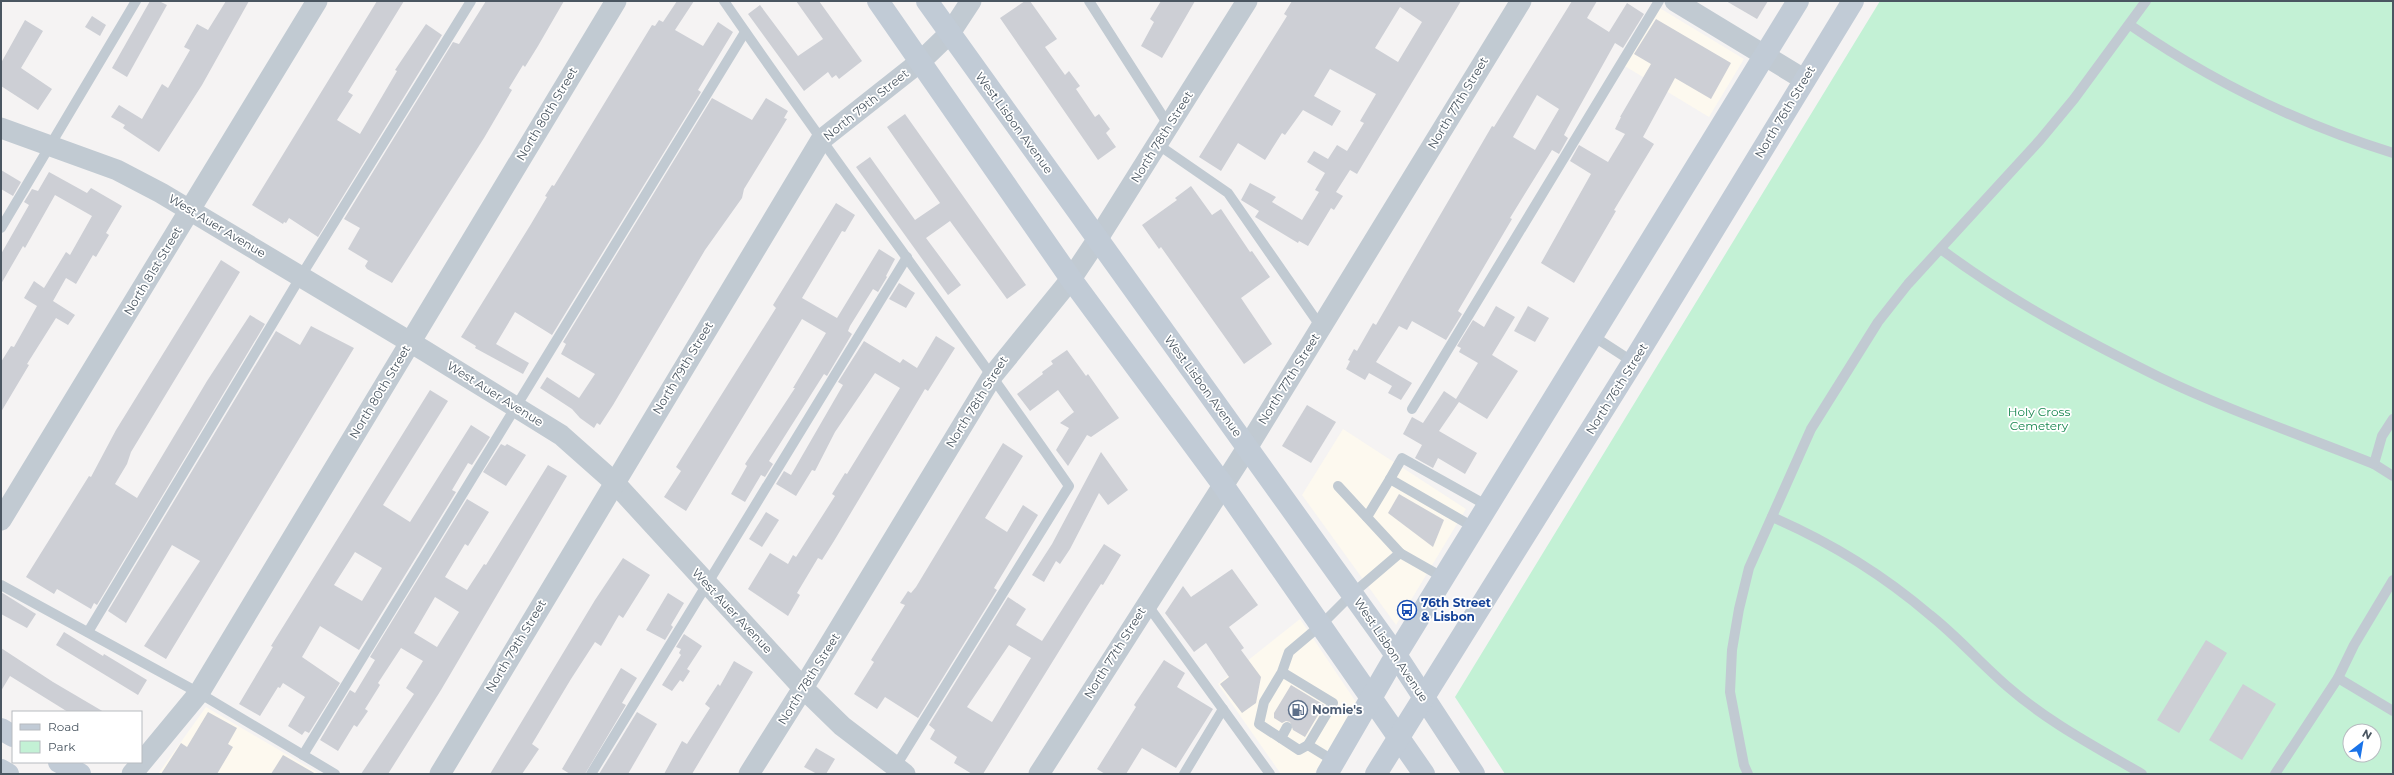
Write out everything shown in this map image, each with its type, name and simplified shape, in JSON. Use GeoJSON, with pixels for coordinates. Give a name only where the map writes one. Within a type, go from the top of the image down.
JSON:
{"type":"FeatureCollection","features":[{"type":"Feature","properties":{"kind":"main road"},"geometry":{"type":"LineString","coordinates":[[878,1],[921,60],[1071,279],[1223,485],[1322,625],[1424,774]]}},
{"type":"Feature","properties":{"kind":"main road","name":"West Lisbon Avenue"},"geometry":{"type":"LineString","coordinates":[[927,1],[1396,655],[1424,698],[1467,771]]}},
{"type":"Feature","properties":{"kind":"main road"},"geometry":{"type":"LineString","coordinates":[[1331,768],[1396,655],[1798,1]]}},
{"type":"Feature","properties":{"kind":"main road","name":"North 76th Street"},"geometry":{"type":"LineString","coordinates":[[1376,774],[1633,362],[1853,1]]}},
{"type":"Feature","properties":{"kind":"main road"},"geometry":{"type":"LineString","coordinates":[[1,729],[12,735]]}},
{"type":"Feature","properties":{"kind":"main road"},"geometry":{"type":"LineString","coordinates":[[61,763],[80,774]]}},
{"type":"Feature","properties":{"kind":"main road"},"geometry":{"type":"LineString","coordinates":[[1,770],[8,774]]}},
{"type":"Feature","properties":{"kind":"street","name":"North 81st Street"},"geometry":{"type":"LineString","coordinates":[[1,520],[317,1]]}},
{"type":"Feature","properties":{"kind":"street","name":"North 80th Street"},"geometry":{"type":"LineString","coordinates":[[142,762],[199,692],[616,1]]}},
{"type":"Feature","properties":{"kind":"street","name":"North 79th Street"},"geometry":{"type":"LineString","coordinates":[[440,774],[820,140],[921,60],[950,33],[970,1]]}},
{"type":"Feature","properties":{"kind":"street","name":"North 78th Street"},"geometry":{"type":"LineString","coordinates":[[749,774],[804,688],[992,375],[1071,279],[1098,240],[1247,1]]}},
{"type":"Feature","properties":{"kind":"street","name":"North 77th Street"},"geometry":{"type":"LineString","coordinates":[[1039,774],[1146,603],[1247,448],[1520,1]]}},
{"type":"Feature","properties":{"kind":"street"},"geometry":{"type":"LineString","coordinates":[[1675,1],[1805,80]]}},
{"type":"Feature","properties":{"kind":"street","name":"West Auer Avenue"},"geometry":{"type":"LineString","coordinates":[[1,128],[117,170],[190,210],[410,341],[561,435],[614,482],[804,688],[842,726],[897,772]]}},
{"type":"Feature","properties":{"kind":"street","name":"North 80th Street"},"geometry":{"type":"LineString","coordinates":[[132,774],[141,763]]}},
{"type":"Feature","properties":{"kind":"lane"},"geometry":{"type":"LineString","coordinates":[[1,228],[136,1]]}},
{"type":"Feature","properties":{"kind":"lane"},"geometry":{"type":"LineString","coordinates":[[88,632],[301,276],[471,1]]}},
{"type":"Feature","properties":{"kind":"lane"},"geometry":{"type":"LineString","coordinates":[[724,1],[820,140],[992,375],[1069,486],[897,772]]}},
{"type":"Feature","properties":{"kind":"lane"},"geometry":{"type":"LineString","coordinates":[[1089,1],[1169,126]]}},
{"type":"Feature","properties":{"kind":"lane"},"geometry":{"type":"LineString","coordinates":[[1412,409],[1659,1]]}},
{"type":"Feature","properties":{"kind":"lane"},"geometry":{"type":"LineString","coordinates":[[1748,774],[1743,758],[1730,692],[1732,650],[1749,568],[1811,429],[1882,317],[1908,284],[1942,250],[2040,140],[2130,25],[2146,1]]}},
{"type":"Feature","properties":{"kind":"lane"},"geometry":{"type":"LineString","coordinates":[[2130,25],[2157,44],[2254,99],[2341,137],[2393,153]]}},
{"type":"Feature","properties":{"kind":"lane"},"geometry":{"type":"LineString","coordinates":[[303,755],[745,32]]}},
{"type":"Feature","properties":{"kind":"lane"},"geometry":{"type":"LineString","coordinates":[[1157,144],[1228,193],[1321,327]]}},
{"type":"Feature","properties":{"kind":"lane"},"geometry":{"type":"LineString","coordinates":[[1942,250],[1980,278],[2062,326],[2162,378],[2374,464],[2393,476]]}},
{"type":"Feature","properties":{"kind":"lane"},"geometry":{"type":"LineString","coordinates":[[591,774],[907,258]]}},
{"type":"Feature","properties":{"kind":"lane"},"geometry":{"type":"LineString","coordinates":[[1593,336],[1633,362]]}},
{"type":"Feature","properties":{"kind":"lane"},"geometry":{"type":"LineString","coordinates":[[2374,464],[2382,436],[2393,418]]}},
{"type":"Feature","properties":{"kind":"lane"},"geometry":{"type":"LineString","coordinates":[[1367,517],[1402,458],[1488,506]]}},
{"type":"Feature","properties":{"kind":"lane"},"geometry":{"type":"LineString","coordinates":[[1390,479],[1475,528]]}},
{"type":"Feature","properties":{"kind":"lane"},"geometry":{"type":"LineString","coordinates":[[1338,486],[1400,553],[1444,578]]}},
{"type":"Feature","properties":{"kind":"lane"},"geometry":{"type":"LineString","coordinates":[[1772,517],[1814,535],[1860,562],[1897,587],[1937,620],[2008,687],[2058,724],[2142,774]]}},
{"type":"Feature","properties":{"kind":"lane"},"geometry":{"type":"LineString","coordinates":[[1282,672],[1309,690],[1333,703],[1308,745],[1299,750],[1259,724],[1264,702],[1282,672],[1289,652],[1322,625],[1352,594],[1400,553]]}},
{"type":"Feature","properties":{"kind":"lane"},"geometry":{"type":"LineString","coordinates":[[2275,774],[2338,678],[2354,645],[2393,580]]}},
{"type":"Feature","properties":{"kind":"lane"},"geometry":{"type":"LineString","coordinates":[[1,585],[199,692],[335,774]]}},
{"type":"Feature","properties":{"kind":"lane"},"geometry":{"type":"LineString","coordinates":[[1146,603],[1270,774]]}},
{"type":"Feature","properties":{"kind":"lane"},"geometry":{"type":"LineString","coordinates":[[2338,678],[2393,711]]}},
{"type":"Feature","properties":{"kind":"lane"},"geometry":{"type":"LineString","coordinates":[[1184,774],[1223,709]]}},
{"type":"Feature","properties":{"kind":"lane"},"geometry":{"type":"LineString","coordinates":[[1281,738],[1287,727]]}},
{"type":"Feature","properties":{"kind":"lane"},"geometry":{"type":"LineString","coordinates":[[1308,745],[1331,768]]}},
{"type":"Feature","properties":{"kind":"shaded area"},"geometry":{"type":"Polygon","coordinates":[[[1658,7],[1744,59],[1709,117],[1623,65],[1658,7]]]}},
{"type":"Feature","properties":{"kind":"shaded area"},"geometry":{"type":"Polygon","coordinates":[[[1343,429],[1466,509],[1396,625],[1302,495],[1343,429]]]}},
{"type":"Feature","properties":{"kind":"shaded area"},"geometry":{"type":"Polygon","coordinates":[[[1300,619],[1358,705],[1314,774],[1281,774],[1218,684],[1300,619]]]}},
{"type":"Feature","properties":{"kind":"shaded area"},"geometry":{"type":"Polygon","coordinates":[[[206,707],[320,774],[158,774],[206,707]]]}},
{"type":"Feature","properties":{"kind":"green space","name":"Holy Cross Cemetery"},"geometry":{"type":"Polygon","coordinates":[[[1880,1],[2393,1],[2393,774],[1505,774],[1455,697],[1880,1]]]}},
{"type":"Feature","properties":{"kind":"building"},"geometry":{"type":"Polygon","coordinates":[[[150,1],[159,1],[167,5],[127,77],[112,68],[150,1]]]}},
{"type":"Feature","properties":{"kind":"building"},"geometry":{"type":"Polygon","coordinates":[[[226,1],[249,1],[202,85],[159,152],[123,128],[125,125],[111,117],[119,105],[142,119],[162,84],[168,88],[190,50],[184,47],[197,24],[208,30],[226,1]]]}},
{"type":"Feature","properties":{"kind":"building"},"geometry":{"type":"Polygon","coordinates":[[[377,1],[404,1],[348,92],[353,95],[337,120],[360,134],[397,71],[395,70],[426,24],[442,35],[318,237],[289,218],[286,223],[284,222],[283,224],[252,205],[377,1]]]}},
{"type":"Feature","properties":{"kind":"building"},"geometry":{"type":"Polygon","coordinates":[[[486,1],[564,1],[525,67],[523,65],[509,88],[512,90],[484,138],[392,283],[367,269],[365,266],[368,261],[348,249],[360,228],[344,219],[453,42],[459,44],[486,1]]]}},
{"type":"Feature","properties":{"kind":"building"},"geometry":{"type":"Polygon","coordinates":[[[677,1],[694,1],[675,30],[703,46],[718,22],[733,32],[698,90],[701,92],[552,335],[515,312],[496,344],[529,363],[523,374],[475,348],[476,346],[461,337],[531,224],[547,197],[545,196],[552,185],[554,186],[652,25],[655,26],[659,20],[663,22],[677,1]]]}},
{"type":"Feature","properties":{"kind":"building"},"geometry":{"type":"Polygon","coordinates":[[[796,1],[819,1],[862,61],[839,79],[836,75],[832,78],[828,72],[804,91],[748,14],[760,5],[798,56],[823,39],[796,1]]]}},
{"type":"Feature","properties":{"kind":"building"},"geometry":{"type":"Polygon","coordinates":[[[1025,1],[1030,1],[1057,39],[1045,47],[1065,75],[1069,71],[1080,86],[1076,89],[1095,117],[1099,114],[1110,129],[1106,133],[1116,147],[1098,160],[1000,18],[1025,1]]]}},
{"type":"Feature","properties":{"kind":"building"},"geometry":{"type":"Polygon","coordinates":[[[1161,1],[1195,1],[1162,58],[1141,46],[1154,22],[1150,19],[1161,1]]]}},
{"type":"Feature","properties":{"kind":"building"},"geometry":{"type":"Polygon","coordinates":[[[1292,1],[1461,1],[1357,174],[1350,170],[1336,192],[1343,196],[1334,210],[1331,208],[1308,246],[1299,241],[1298,243],[1255,217],[1259,211],[1241,200],[1250,183],[1276,197],[1272,202],[1302,220],[1319,192],[1315,190],[1325,173],[1307,162],[1314,151],[1328,159],[1337,145],[1347,151],[1364,123],[1360,121],[1376,94],[1330,69],[1314,96],[1341,111],[1332,126],[1303,110],[1285,135],[1282,133],[1265,160],[1238,143],[1221,171],[1199,157],[1287,16],[1284,14],[1292,1]],[[1400,7],[1375,48],[1398,62],[1422,22],[1400,7]]]}},
{"type":"Feature","properties":{"kind":"building"},"geometry":{"type":"Polygon","coordinates":[[[1572,1],[1597,1],[1587,18],[1609,32],[1627,3],[1644,14],[1623,48],[1615,43],[1567,129],[1564,135],[1568,138],[1559,154],[1552,150],[1510,218],[1512,219],[1458,311],[1462,314],[1446,340],[1412,321],[1407,330],[1399,326],[1376,362],[1412,383],[1401,400],[1388,393],[1392,386],[1369,373],[1365,380],[1346,369],[1350,361],[1348,360],[1354,349],[1357,351],[1373,323],[1376,325],[1492,126],[1494,127],[1572,1]],[[1537,95],[1513,137],[1535,150],[1559,109],[1537,95]]]}},
{"type":"Feature","properties":{"kind":"building"},"geometry":{"type":"Polygon","coordinates":[[[1726,1],[1768,1],[1757,19],[1726,1]]]}},
{"type":"Feature","properties":{"kind":"building"},"geometry":{"type":"Polygon","coordinates":[[[92,16],[106,25],[100,36],[85,27],[92,16]]]}},
{"type":"Feature","properties":{"kind":"building"},"geometry":{"type":"Polygon","coordinates":[[[1656,19],[1731,63],[1711,99],[1675,78],[1643,137],[1654,144],[1614,210],[1616,211],[1574,283],[1541,263],[1591,174],[1570,161],[1579,145],[1608,162],[1625,134],[1615,129],[1620,117],[1651,64],[1634,54],[1656,19]]]}},
{"type":"Feature","properties":{"kind":"building"},"geometry":{"type":"Polygon","coordinates":[[[25,20],[43,31],[21,68],[52,89],[38,110],[1,86],[1,63],[25,20]]]}},
{"type":"Feature","properties":{"kind":"building"},"geometry":{"type":"Polygon","coordinates":[[[712,98],[752,120],[766,98],[788,111],[784,118],[787,119],[744,189],[742,198],[705,250],[613,405],[600,425],[597,423],[594,428],[580,418],[572,409],[540,388],[547,377],[579,398],[595,374],[561,354],[566,344],[563,342],[712,98]]]}},
{"type":"Feature","properties":{"kind":"building"},"geometry":{"type":"Polygon","coordinates":[[[905,114],[1026,285],[1007,299],[950,221],[926,238],[961,285],[948,295],[856,167],[870,157],[915,220],[940,203],[887,127],[905,114]]]}},
{"type":"Feature","properties":{"kind":"building"},"geometry":{"type":"Polygon","coordinates":[[[1,170],[21,182],[13,196],[1,189],[1,170]]]}},
{"type":"Feature","properties":{"kind":"building"},"geometry":{"type":"Polygon","coordinates":[[[49,172],[87,193],[91,188],[122,206],[106,233],[109,235],[96,257],[93,255],[76,284],[66,278],[53,301],[75,315],[68,325],[56,318],[27,364],[29,365],[1,412],[1,362],[11,346],[14,347],[37,306],[24,298],[34,281],[44,288],[66,252],[70,255],[92,216],[55,195],[25,248],[23,246],[1,284],[1,254],[29,205],[24,202],[32,189],[38,191],[49,172]]]}},
{"type":"Feature","properties":{"kind":"building"},"geometry":{"type":"Polygon","coordinates":[[[1191,186],[1212,215],[1221,209],[1250,252],[1252,251],[1270,277],[1241,298],[1272,344],[1244,364],[1161,247],[1159,249],[1142,225],[1177,200],[1175,198],[1191,186]]]}},
{"type":"Feature","properties":{"kind":"building"},"geometry":{"type":"Polygon","coordinates":[[[836,203],[855,215],[845,232],[842,231],[802,298],[837,318],[879,249],[895,259],[886,276],[887,277],[878,292],[873,289],[850,326],[848,331],[852,334],[827,376],[824,374],[769,461],[773,464],[765,477],[761,475],[745,502],[731,494],[747,466],[745,464],[795,388],[793,388],[826,333],[802,319],[686,511],[664,497],[681,471],[676,467],[776,308],[773,305],[836,203]]]}},
{"type":"Feature","properties":{"kind":"building"},"geometry":{"type":"Polygon","coordinates":[[[221,260],[240,272],[131,452],[127,464],[115,484],[137,498],[207,381],[250,315],[265,324],[97,605],[94,603],[91,609],[57,589],[54,594],[26,577],[89,476],[91,477],[116,430],[221,260]]]}},
{"type":"Feature","properties":{"kind":"building"},"geometry":{"type":"Polygon","coordinates":[[[899,283],[915,293],[906,308],[889,299],[899,283]]]}},
{"type":"Feature","properties":{"kind":"building"},"geometry":{"type":"Polygon","coordinates":[[[1496,306],[1515,317],[1492,355],[1518,371],[1487,419],[1459,402],[1439,431],[1477,453],[1465,474],[1438,458],[1433,468],[1415,458],[1422,445],[1403,434],[1412,417],[1423,423],[1444,391],[1456,399],[1478,363],[1459,352],[1461,348],[1457,346],[1473,320],[1484,327],[1496,306]]]}},
{"type":"Feature","properties":{"kind":"building"},"geometry":{"type":"Polygon","coordinates":[[[1528,306],[1549,318],[1535,342],[1514,331],[1528,306]]]}},
{"type":"Feature","properties":{"kind":"building"},"geometry":{"type":"Polygon","coordinates":[[[311,326],[354,348],[166,659],[144,646],[200,561],[172,545],[126,623],[108,611],[276,331],[300,345],[311,326]]]}},
{"type":"Feature","properties":{"kind":"building"},"geometry":{"type":"Polygon","coordinates":[[[936,336],[955,348],[928,391],[925,389],[822,560],[818,558],[797,593],[800,595],[788,616],[748,589],[770,553],[788,564],[793,555],[796,557],[835,496],[832,494],[845,473],[847,474],[900,388],[875,373],[835,432],[815,471],[812,470],[796,496],[776,484],[784,471],[791,475],[843,385],[838,382],[864,341],[900,363],[903,359],[917,368],[936,336]]]}},
{"type":"Feature","properties":{"kind":"building"},"geometry":{"type":"Polygon","coordinates":[[[1067,350],[1086,376],[1088,374],[1119,418],[1091,437],[1087,435],[1068,466],[1056,450],[1069,428],[1060,423],[1074,412],[1058,390],[1030,411],[1017,394],[1043,374],[1042,372],[1053,364],[1051,361],[1067,350]]]}},
{"type":"Feature","properties":{"kind":"building"},"geometry":{"type":"Polygon","coordinates":[[[430,390],[448,401],[383,505],[410,522],[471,425],[490,437],[472,465],[468,463],[452,490],[456,492],[359,650],[320,626],[302,657],[340,683],[309,733],[305,731],[302,735],[288,726],[305,697],[283,683],[280,688],[278,687],[260,716],[239,704],[273,647],[271,646],[430,390]],[[355,552],[334,585],[362,601],[382,568],[355,552]]]}},
{"type":"Feature","properties":{"kind":"building"},"geometry":{"type":"Polygon","coordinates":[[[1307,405],[1336,422],[1311,463],[1282,446],[1307,405]]]}},
{"type":"Feature","properties":{"kind":"building"},"geometry":{"type":"Polygon","coordinates":[[[1003,443],[1023,456],[985,518],[1007,532],[1023,505],[1038,515],[994,588],[997,590],[918,718],[885,697],[877,709],[854,694],[874,662],[871,660],[905,605],[900,603],[908,591],[911,593],[916,587],[1003,443]]]}},
{"type":"Feature","properties":{"kind":"building"},"geometry":{"type":"Polygon","coordinates":[[[501,444],[505,446],[507,444],[526,455],[506,486],[483,472],[501,444]]]}},
{"type":"Feature","properties":{"kind":"building"},"geometry":{"type":"Polygon","coordinates":[[[1101,452],[1128,490],[1108,505],[1099,493],[1070,549],[1060,564],[1056,561],[1044,582],[1032,575],[1052,544],[1101,452]]]}},
{"type":"Feature","properties":{"kind":"building"},"geometry":{"type":"Polygon","coordinates":[[[548,465],[567,476],[441,690],[388,774],[361,774],[414,694],[406,688],[423,661],[401,648],[378,683],[380,685],[365,709],[368,711],[357,727],[354,725],[338,751],[320,740],[350,690],[355,693],[375,660],[370,657],[467,499],[489,512],[468,546],[465,544],[445,577],[467,590],[484,564],[486,565],[548,465]],[[435,597],[414,633],[437,647],[459,612],[435,597]]]}},
{"type":"Feature","properties":{"kind":"building"},"geometry":{"type":"Polygon","coordinates":[[[1399,494],[1444,520],[1433,547],[1388,513],[1399,494]]]}},
{"type":"Feature","properties":{"kind":"building"},"geometry":{"type":"Polygon","coordinates":[[[766,512],[779,520],[762,547],[749,539],[766,512]]]}},
{"type":"Feature","properties":{"kind":"building"},"geometry":{"type":"Polygon","coordinates":[[[1104,544],[1121,555],[1103,585],[1101,584],[1087,606],[983,774],[972,774],[954,763],[957,757],[930,739],[935,730],[929,725],[1008,597],[1026,609],[1016,625],[1042,641],[1104,544]],[[1009,645],[967,707],[992,722],[1031,658],[1009,645]]]}},
{"type":"Feature","properties":{"kind":"building"},"geometry":{"type":"Polygon","coordinates":[[[623,558],[650,575],[623,618],[619,615],[601,646],[595,642],[571,679],[532,744],[539,749],[522,774],[490,774],[595,600],[623,558]]]}},
{"type":"Feature","properties":{"kind":"building"},"geometry":{"type":"Polygon","coordinates":[[[1232,569],[1258,605],[1229,627],[1244,648],[1241,650],[1261,677],[1256,703],[1242,713],[1220,684],[1229,677],[1206,643],[1194,652],[1165,613],[1183,586],[1191,597],[1232,569]]]}},
{"type":"Feature","properties":{"kind":"building"},"geometry":{"type":"Polygon","coordinates":[[[1,592],[36,614],[27,628],[1,614],[1,592]]]}},
{"type":"Feature","properties":{"kind":"building"},"geometry":{"type":"Polygon","coordinates":[[[668,593],[684,603],[671,625],[673,627],[665,640],[646,630],[668,593]]]}},
{"type":"Feature","properties":{"kind":"building"},"geometry":{"type":"Polygon","coordinates":[[[64,632],[103,656],[104,654],[147,680],[138,695],[56,645],[64,632]]]}},
{"type":"Feature","properties":{"kind":"building"},"geometry":{"type":"Polygon","coordinates":[[[684,634],[702,646],[687,669],[690,671],[683,682],[680,680],[672,691],[662,685],[681,655],[679,653],[681,649],[676,647],[684,634]]]}},
{"type":"Feature","properties":{"kind":"building"},"geometry":{"type":"Polygon","coordinates":[[[2206,640],[2227,653],[2179,733],[2157,720],[2206,640]]]}},
{"type":"Feature","properties":{"kind":"building"},"geometry":{"type":"Polygon","coordinates":[[[1,648],[53,682],[102,711],[66,711],[10,676],[1,691],[1,648]]]}},
{"type":"Feature","properties":{"kind":"building"},"geometry":{"type":"Polygon","coordinates":[[[1164,660],[1185,673],[1177,687],[1213,709],[1176,768],[1142,748],[1126,774],[1105,774],[1097,769],[1136,707],[1134,705],[1164,660]]]}},
{"type":"Feature","properties":{"kind":"building"},"geometry":{"type":"Polygon","coordinates":[[[734,661],[753,672],[692,774],[664,774],[682,741],[687,744],[710,708],[705,704],[718,684],[720,686],[734,661]]]}},
{"type":"Feature","properties":{"kind":"building"},"geometry":{"type":"Polygon","coordinates":[[[621,668],[637,678],[622,703],[626,705],[585,774],[570,774],[562,769],[621,668]]]}},
{"type":"Feature","properties":{"kind":"building"},"geometry":{"type":"Polygon","coordinates":[[[2243,684],[2276,704],[2242,760],[2209,740],[2243,684]]]}},
{"type":"Feature","properties":{"kind":"building","name":"Nomie's"},"geometry":{"type":"Polygon","coordinates":[[[1291,685],[1324,705],[1305,737],[1293,730],[1290,722],[1286,721],[1282,723],[1274,718],[1274,713],[1291,685]]]}},
{"type":"Feature","properties":{"kind":"building"},"geometry":{"type":"Polygon","coordinates":[[[208,712],[237,728],[228,744],[233,747],[217,774],[161,774],[181,743],[187,747],[208,712]]]}},
{"type":"Feature","properties":{"kind":"building"},"geometry":{"type":"Polygon","coordinates":[[[637,712],[657,724],[628,774],[599,774],[637,712]]]}},
{"type":"Feature","properties":{"kind":"building"},"geometry":{"type":"Polygon","coordinates":[[[816,748],[835,759],[826,774],[817,774],[804,767],[816,748]]]}},
{"type":"Feature","properties":{"kind":"building"},"geometry":{"type":"Polygon","coordinates":[[[283,755],[316,774],[271,774],[283,755]]]}},
{"type":"Feature","properties":{"kind":"place","name":"76th Street & Lisbon"},"geometry":{"type":"Point","coordinates":[1407,610]}},
{"type":"Feature","properties":{"kind":"place","name":"Nomie's"},"geometry":{"type":"Point","coordinates":[1298,710]}}]}
